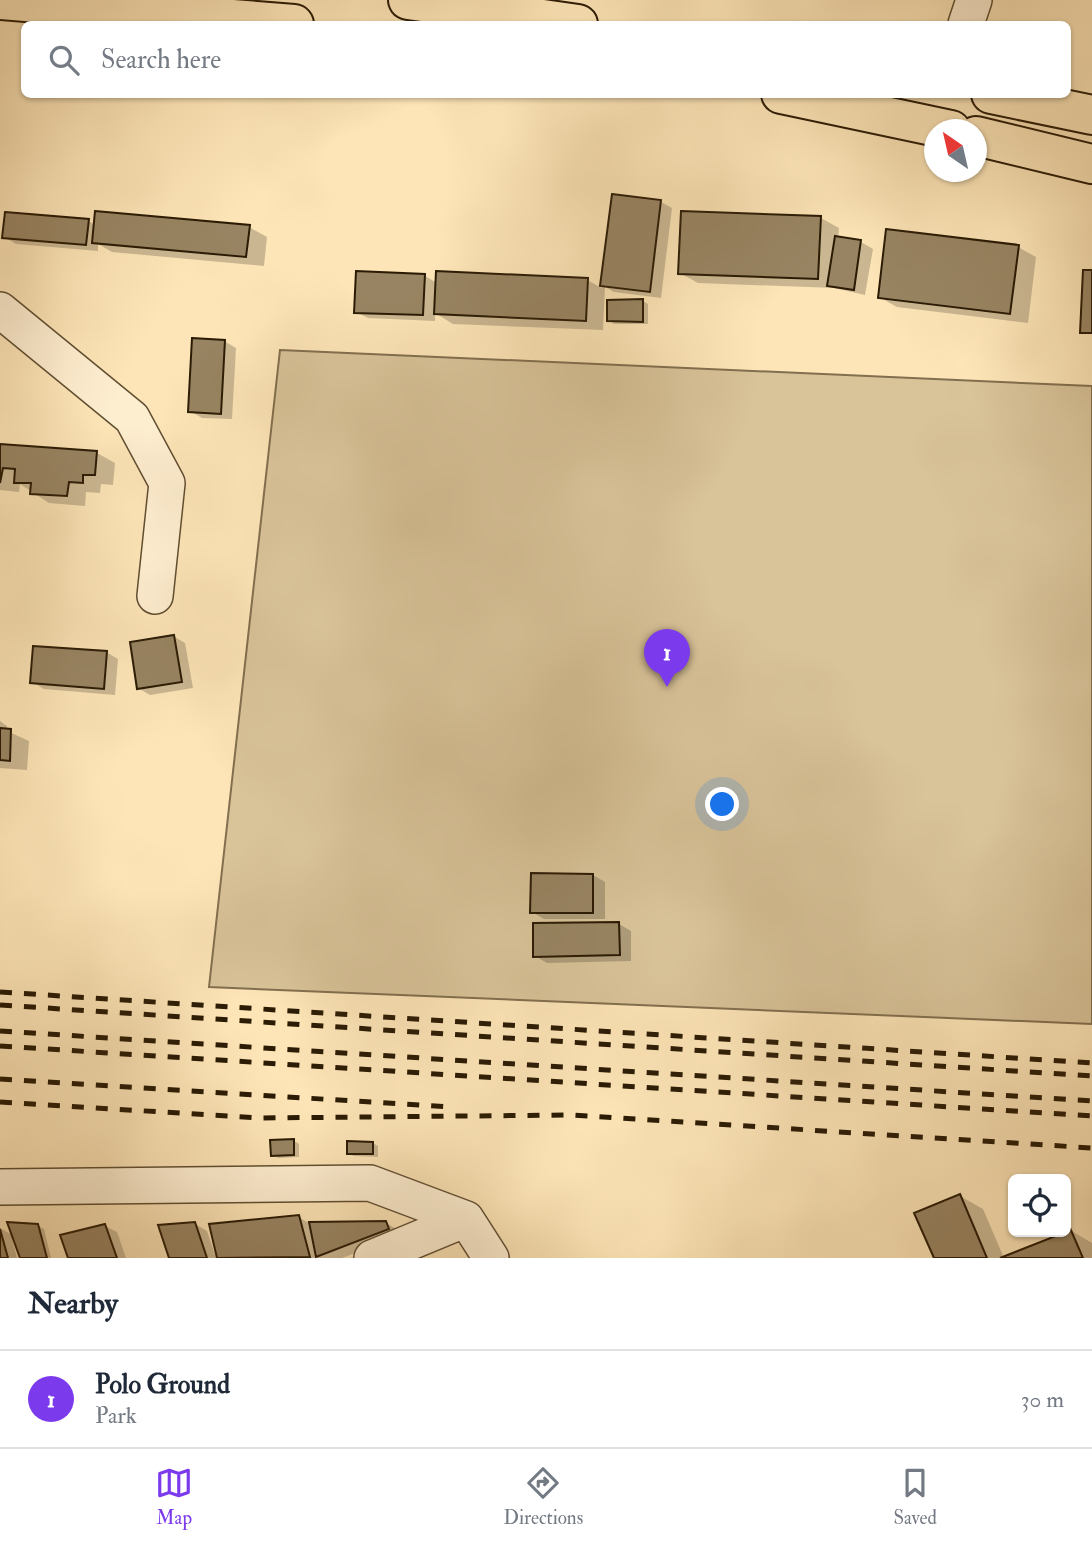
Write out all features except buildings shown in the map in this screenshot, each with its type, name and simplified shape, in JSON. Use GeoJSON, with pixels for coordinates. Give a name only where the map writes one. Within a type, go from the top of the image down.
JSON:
{"type":"FeatureCollection","features":[{"type":"Feature","properties":{"kind":"main road"},"geometry":{"type":"LineString","coordinates":[[0,0],[257,21]]}},
{"type":"Feature","properties":{"kind":"main road"},"geometry":{"type":"LineString","coordinates":[[408,0],[558,21]]}},
{"type":"Feature","properties":{"kind":"main road"},"geometry":{"type":"LineString","coordinates":[[800,98],[924,124]]}},
{"type":"Feature","properties":{"kind":"main road"},"geometry":{"type":"LineString","coordinates":[[1010,98],[1092,115]]}},
{"type":"Feature","properties":{"kind":"main road"},"geometry":{"type":"LineString","coordinates":[[987,139],[1092,164]]}},
{"type":"Feature","properties":{"kind":"street"},"geometry":{"type":"LineString","coordinates":[[967,21],[974,0]]}},
{"type":"Feature","properties":{"kind":"street"},"geometry":{"type":"LineString","coordinates":[[0,310],[132,418],[167,483],[155,596]]}},
{"type":"Feature","properties":{"kind":"street"},"geometry":{"type":"LineString","coordinates":[[0,1187],[370,1183],[466,1219],[491,1258]]}},
{"type":"Feature","properties":{"kind":"street"},"geometry":{"type":"LineString","coordinates":[[372,1258],[466,1219]]}},
{"type":"Feature","properties":{"kind":"shaded area"},"geometry":{"type":"Polygon","coordinates":[[[280,350],[1092,386],[1092,1024],[209,987],[280,350]]]}},
{"type":"Feature","properties":{"kind":"railway"},"geometry":{"type":"LineString","coordinates":[[0,992],[1092,1063]]}},
{"type":"Feature","properties":{"kind":"railway"},"geometry":{"type":"LineString","coordinates":[[0,1005],[1092,1076]]}},
{"type":"Feature","properties":{"kind":"railway"},"geometry":{"type":"LineString","coordinates":[[0,1031],[1092,1101]]}},
{"type":"Feature","properties":{"kind":"railway"},"geometry":{"type":"LineString","coordinates":[[0,1046],[1092,1116]]}},
{"type":"Feature","properties":{"kind":"railway"},"geometry":{"type":"LineString","coordinates":[[0,1079],[450,1107]]}},
{"type":"Feature","properties":{"kind":"railway"},"geometry":{"type":"LineString","coordinates":[[0,1102],[259,1118],[573,1115],[1092,1148]]}},
{"type":"Feature","properties":{"kind":"place","name":"Polo Ground"},"geometry":{"type":"Point","coordinates":[667,687]}}]}
